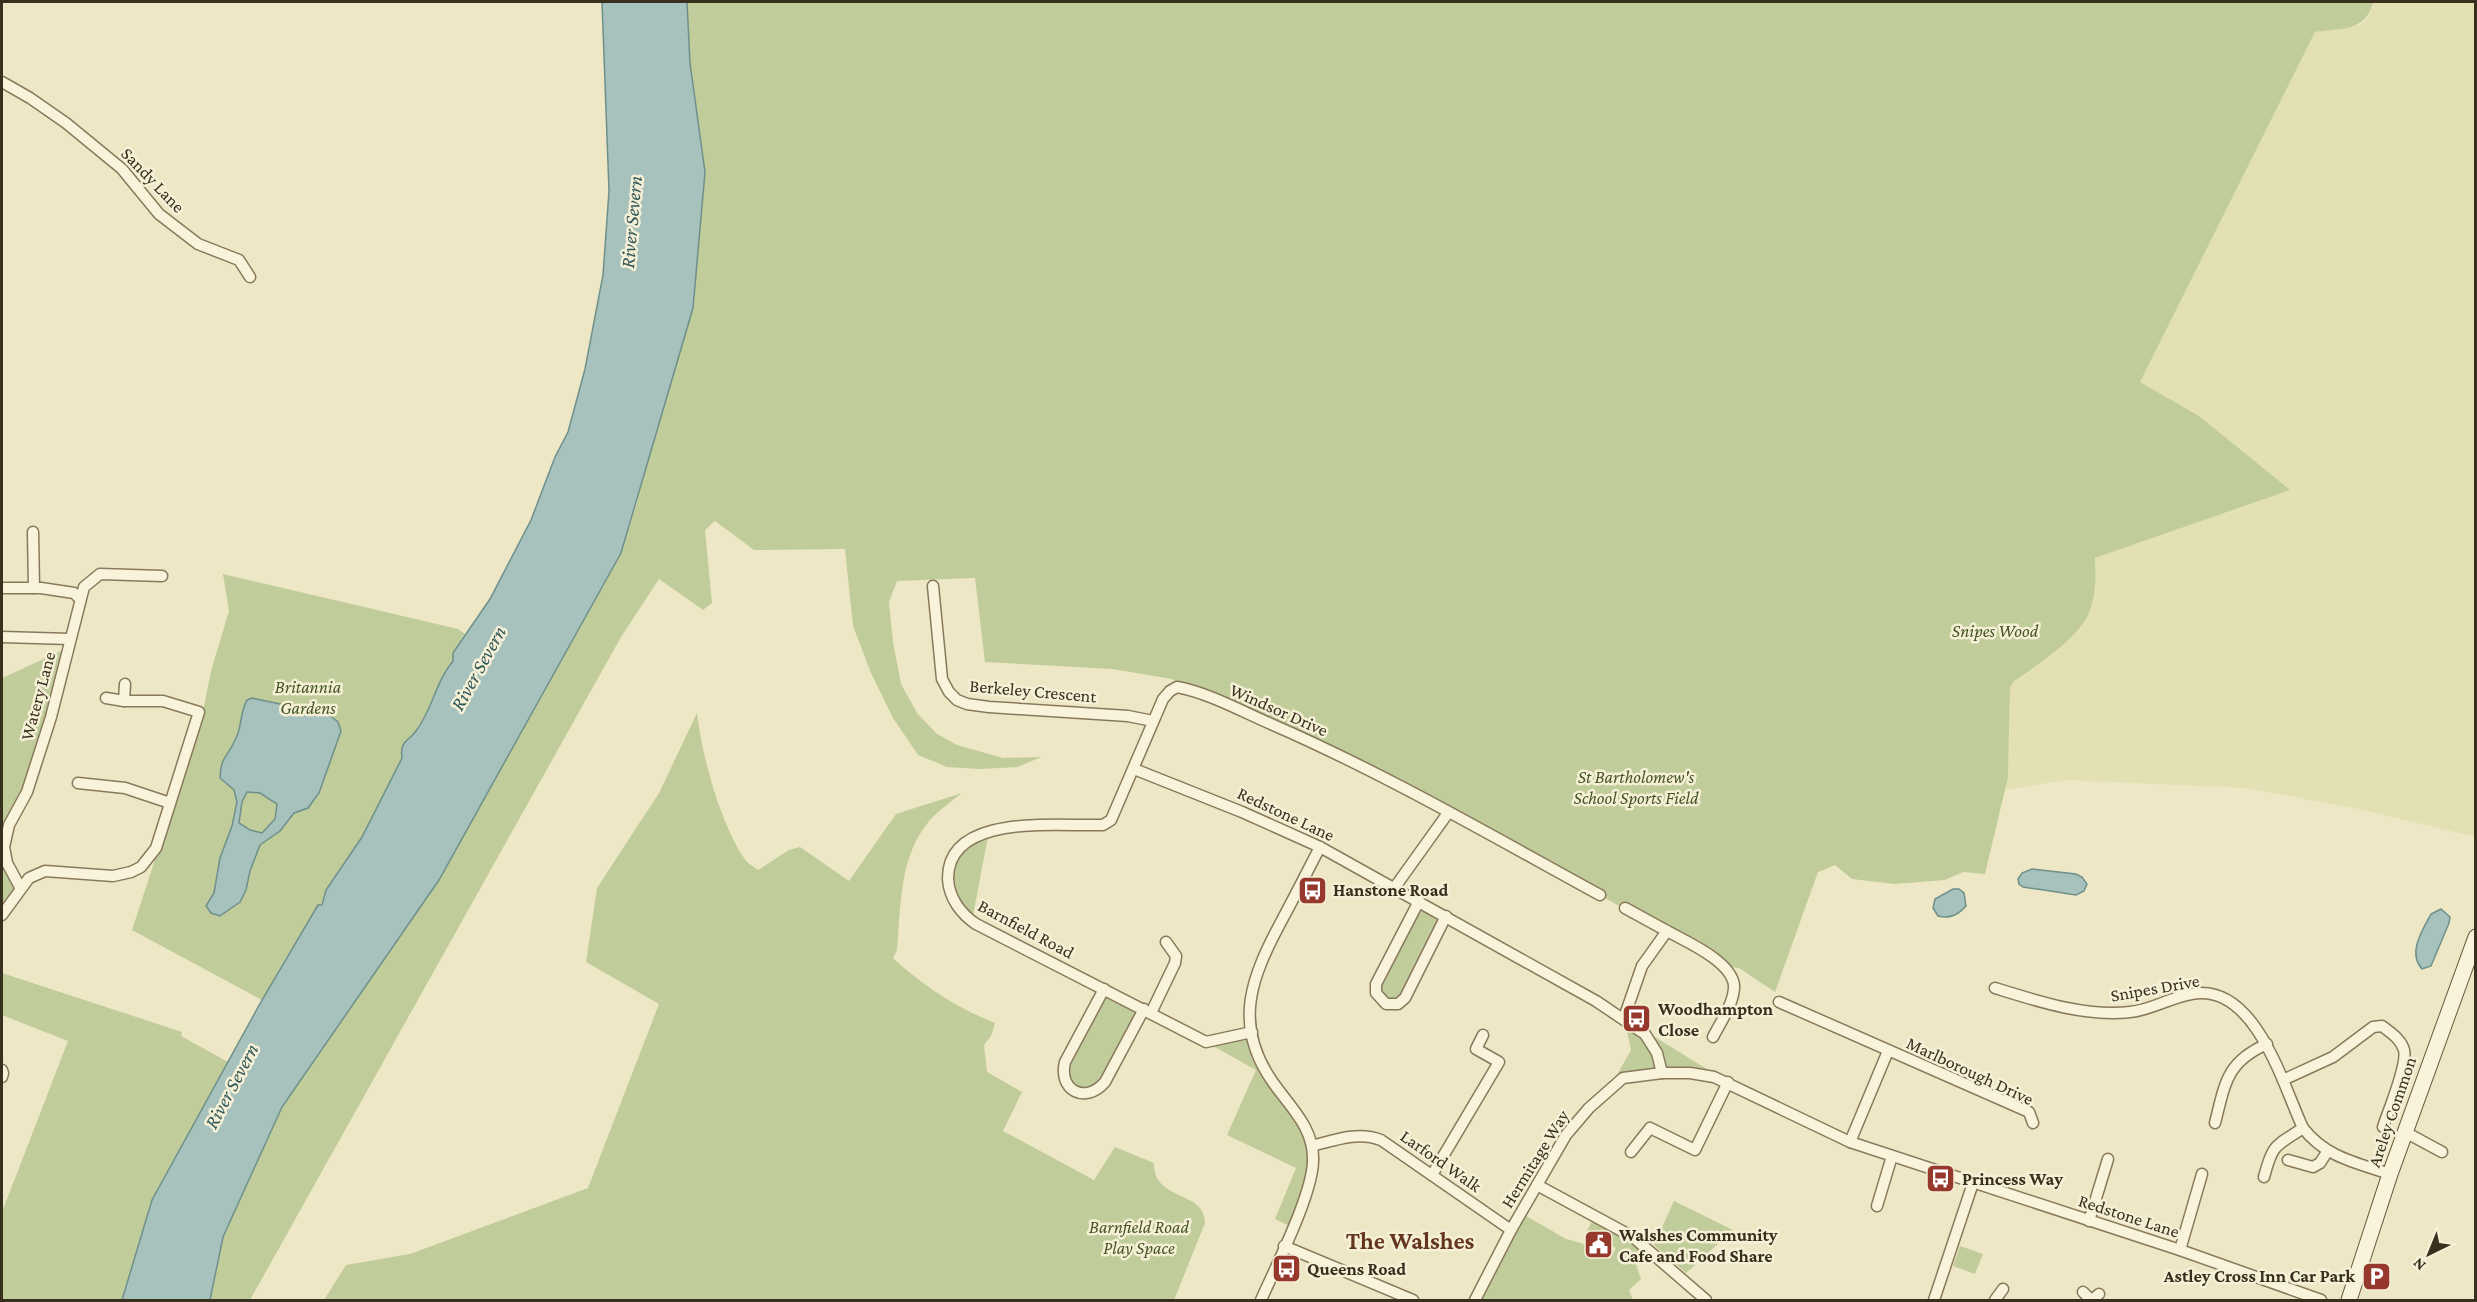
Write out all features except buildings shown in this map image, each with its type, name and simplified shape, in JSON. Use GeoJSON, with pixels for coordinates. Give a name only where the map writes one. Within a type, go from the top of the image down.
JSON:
{"type":"FeatureCollection","features":[{"type":"Feature","properties":{"kind":"main road","name":"Areley Common"},"geometry":{"type":"LineString","coordinates":[[2349,1300],[2405,1132],[2471,960],[2475,937]]}},
{"type":"Feature","properties":{"kind":"street","name":"Sandy Lane"},"geometry":{"type":"LineString","coordinates":[[2,82],[66,123],[122,169],[159,213],[198,244],[239,260],[250,277]]}},
{"type":"Feature","properties":{"kind":"street"},"geometry":{"type":"LineString","coordinates":[[33,532],[34,588]]}},
{"type":"Feature","properties":{"kind":"street","name":"Watery Lane"},"geometry":{"type":"LineString","coordinates":[[20,887],[7,863],[4,847],[9,825],[27,792],[51,717],[84,587],[100,574],[162,576]]}},
{"type":"Feature","properties":{"kind":"street","name":"Berkeley Crescent"},"geometry":{"type":"LineString","coordinates":[[933,586],[942,679],[949,692],[957,700],[989,707],[1128,716],[1153,721]]}},
{"type":"Feature","properties":{"kind":"street"},"geometry":{"type":"LineString","coordinates":[[2,588],[34,588],[74,593],[80,599]]}},
{"type":"Feature","properties":{"kind":"street"},"geometry":{"type":"LineString","coordinates":[[2,637],[70,639]]}},
{"type":"Feature","properties":{"kind":"street"},"geometry":{"type":"LineString","coordinates":[[124,702],[125,684]]}},
{"type":"Feature","properties":{"kind":"street","name":"Windsor Drive"},"geometry":{"type":"LineString","coordinates":[[1134,769],[1163,699],[1177,687],[1186,689],[1309,740],[1600,895]]}},
{"type":"Feature","properties":{"kind":"street"},"geometry":{"type":"LineString","coordinates":[[2,915],[20,887],[29,878],[45,871],[112,876],[131,872],[141,867],[156,848],[199,712],[163,701],[124,702],[106,698]]}},
{"type":"Feature","properties":{"kind":"street","name":"Redstone Lane"},"geometry":{"type":"LineString","coordinates":[[1134,769],[1242,812],[1320,847],[1395,887],[1624,1018],[1649,1039],[1661,1062],[1662,1073]]}},
{"type":"Feature","properties":{"kind":"street","name":"Barnfield Road"},"geometry":{"type":"LineString","coordinates":[[1134,769],[1111,820],[1107,823],[1010,827],[989,831],[964,844],[955,854],[948,878],[954,902],[972,921],[1206,1042],[1252,1032]]}},
{"type":"Feature","properties":{"kind":"street"},"geometry":{"type":"LineString","coordinates":[[78,783],[125,788],[170,803]]}},
{"type":"Feature","properties":{"kind":"street"},"geometry":{"type":"LineString","coordinates":[[1395,887],[1448,813]]}},
{"type":"Feature","properties":{"kind":"street"},"geometry":{"type":"LineString","coordinates":[[1261,1300],[1312,1174],[1314,1161],[1312,1146],[1299,1115],[1276,1087],[1262,1065],[1252,1032],[1250,997],[1260,961],[1320,847]]}},
{"type":"Feature","properties":{"kind":"street"},"geometry":{"type":"LineString","coordinates":[[1419,901],[1376,984],[1378,997],[1386,1004],[1398,1004],[1405,998],[1446,916]]}},
{"type":"Feature","properties":{"kind":"street"},"geometry":{"type":"LineString","coordinates":[[1625,908],[1707,953],[1729,973],[1734,985],[1732,997],[1713,1037]]}},
{"type":"Feature","properties":{"kind":"street"},"geometry":{"type":"LineString","coordinates":[[1624,1018],[1642,966],[1667,931]]}},
{"type":"Feature","properties":{"kind":"street"},"geometry":{"type":"LineString","coordinates":[[1104,989],[1065,1062],[1062,1074],[1077,1092],[1087,1095],[1098,1090],[1105,1082],[1175,963],[1176,956],[1166,942]]}},
{"type":"Feature","properties":{"kind":"street","name":"Snipes Drive"},"geometry":{"type":"LineString","coordinates":[[1995,988],[2043,1003],[2104,1014],[2132,1012],[2173,998],[2202,993],[2234,1004],[2248,1017],[2266,1044],[2303,1128],[2318,1145],[2327,1152],[2390,1174]]}},
{"type":"Feature","properties":{"kind":"street","name":"Marlborough Drive"},"geometry":{"type":"LineString","coordinates":[[1779,1002],[1888,1052],[2029,1112],[2033,1123]]}},
{"type":"Feature","properties":{"kind":"street"},"geometry":{"type":"LineString","coordinates":[[2283,1080],[2333,1057],[2373,1027],[2382,1026],[2398,1039],[2404,1052],[2396,1090],[2383,1126]]}},
{"type":"Feature","properties":{"kind":"street"},"geometry":{"type":"LineString","coordinates":[[1432,1175],[1499,1062],[1476,1049],[1484,1035]]}},
{"type":"Feature","properties":{"kind":"street"},"geometry":{"type":"LineString","coordinates":[[2215,1123],[2225,1082],[2234,1066],[2249,1052],[2266,1044]]}},
{"type":"Feature","properties":{"kind":"street","name":"Marlborough Drive"},"geometry":{"type":"LineString","coordinates":[[1850,1142],[1888,1052]]}},
{"type":"Feature","properties":{"kind":"street"},"geometry":{"type":"LineString","coordinates":[[2,1070],[2,1077]]}},
{"type":"Feature","properties":{"kind":"street","name":"Hermitage Way"},"geometry":{"type":"LineString","coordinates":[[1475,1300],[1511,1230],[1566,1135],[1577,1119],[1602,1095],[1623,1078],[1662,1073],[1690,1073],[1728,1082]]}},
{"type":"Feature","properties":{"kind":"street"},"geometry":{"type":"LineString","coordinates":[[1631,1152],[1650,1128],[1695,1150],[1728,1082]]}},
{"type":"Feature","properties":{"kind":"street","name":"Redstone Lane"},"geometry":{"type":"LineString","coordinates":[[1728,1082],[1808,1124],[1850,1142],[2180,1250],[2321,1300]]}},
{"type":"Feature","properties":{"kind":"street"},"geometry":{"type":"LineString","coordinates":[[2264,1176],[2270,1153],[2275,1146],[2303,1128]]}},
{"type":"Feature","properties":{"kind":"street"},"geometry":{"type":"LineString","coordinates":[[2405,1132],[2442,1152]]}},
{"type":"Feature","properties":{"kind":"street","name":"Larford Walk"},"geometry":{"type":"LineString","coordinates":[[1312,1146],[1348,1136],[1374,1137],[1389,1143],[1511,1230]]}},
{"type":"Feature","properties":{"kind":"street"},"geometry":{"type":"LineString","coordinates":[[2288,1160],[2313,1167],[2320,1163],[2327,1152]]}},
{"type":"Feature","properties":{"kind":"street"},"geometry":{"type":"LineString","coordinates":[[1877,1206],[1892,1156]]}},
{"type":"Feature","properties":{"kind":"street"},"geometry":{"type":"LineString","coordinates":[[2089,1221],[2108,1159]]}},
{"type":"Feature","properties":{"kind":"street"},"geometry":{"type":"LineString","coordinates":[[2180,1250],[2202,1174]]}},
{"type":"Feature","properties":{"kind":"street"},"geometry":{"type":"LineString","coordinates":[[1934,1300],[1973,1183]]}},
{"type":"Feature","properties":{"kind":"street"},"geometry":{"type":"LineString","coordinates":[[1537,1185],[1634,1237],[1706,1300]]}},
{"type":"Feature","properties":{"kind":"street"},"geometry":{"type":"LineString","coordinates":[[1284,1246],[1413,1300]]}},
{"type":"Feature","properties":{"kind":"street"},"geometry":{"type":"LineString","coordinates":[[1995,1300],[2003,1289]]}},
{"type":"Feature","properties":{"kind":"shaded area"},"geometry":{"type":"Polygon","coordinates":[[[2373,2],[2475,2],[2475,837],[2364,810],[2245,788],[2066,780],[2004,790],[2009,760],[2010,688],[2014,681],[2053,652],[2079,626],[2096,571],[2095,558],[2289,490],[2199,416],[2140,382],[2315,32],[2360,25],[2370,14],[2373,2]]]}},
{"type":"Feature","properties":{"kind":"green space"},"geometry":{"type":"Polygon","coordinates":[[[687,2],[2373,2],[2370,12],[2359,24],[2343,29],[2315,32],[2140,382],[2199,416],[2290,490],[2095,558],[2094,596],[2087,617],[2064,644],[2014,681],[2010,688],[2008,777],[1985,874],[1963,872],[1945,880],[1894,884],[1852,879],[1835,865],[1818,872],[1775,992],[1739,968],[1731,967],[1725,959],[1697,939],[1693,946],[1362,766],[1186,689],[1172,679],[1112,669],[985,662],[975,578],[897,581],[889,602],[893,642],[901,684],[917,713],[937,734],[957,745],[1003,758],[1041,757],[1018,767],[980,769],[947,767],[918,755],[893,718],[871,673],[853,626],[845,549],[754,550],[715,521],[705,530],[712,603],[703,610],[659,579],[621,637],[250,1300],[210,1300],[223,1237],[282,1107],[439,880],[621,553],[638,499],[690,63],[687,2]]]}},
{"type":"Feature","properties":{"kind":"green space","name":"Britannia Gardens"},"geometry":{"type":"Polygon","coordinates":[[[223,574],[458,629],[465,634],[453,653],[453,661],[443,676],[421,722],[402,748],[402,758],[362,837],[326,890],[321,905],[284,961],[262,1000],[132,930],[202,716],[211,671],[229,611],[223,574]]]}},
{"type":"Feature","properties":{"kind":"green space"},"geometry":{"type":"Polygon","coordinates":[[[68,648],[4,847],[20,887],[7,906],[2,923],[2,678],[68,648]]]}},
{"type":"Feature","properties":{"kind":"green space","name":"Barnfield Road Play Space"},"geometry":{"type":"Polygon","coordinates":[[[697,713],[703,749],[720,808],[744,858],[758,870],[789,850],[800,847],[849,881],[896,814],[962,793],[930,820],[912,849],[903,882],[897,950],[893,958],[941,995],[995,1023],[991,1036],[984,1045],[987,1072],[1022,1092],[1003,1131],[1094,1180],[1115,1147],[1154,1163],[1156,1175],[1162,1184],[1197,1205],[1203,1213],[1205,1223],[1174,1300],[324,1300],[346,1265],[410,1254],[588,1188],[659,1004],[586,962],[597,888],[659,793],[697,713]]]}},
{"type":"Feature","properties":{"kind":"green space"},"geometry":{"type":"Polygon","coordinates":[[[989,831],[972,921],[954,902],[951,865],[955,854],[989,831]]]}},
{"type":"Feature","properties":{"kind":"green space"},"geometry":{"type":"Polygon","coordinates":[[[1423,911],[1435,917],[1437,923],[1401,996],[1394,1001],[1383,997],[1380,987],[1416,916],[1423,911]]]}},
{"type":"Feature","properties":{"kind":"green space"},"geometry":{"type":"Polygon","coordinates":[[[2,973],[182,1032],[181,1036],[228,1062],[152,1200],[122,1300],[2,1300],[2,1212],[68,1041],[2,1015],[2,973]]]}},
{"type":"Feature","properties":{"kind":"green space"},"geometry":{"type":"Polygon","coordinates":[[[1104,989],[1144,1009],[1105,1082],[1087,1095],[1067,1084],[1065,1062],[1104,989]]]}},
{"type":"Feature","properties":{"kind":"green space"},"geometry":{"type":"Polygon","coordinates":[[[1624,1018],[1728,1082],[1690,1073],[1618,1081],[1617,1075],[1631,1050],[1624,1018]]]}},
{"type":"Feature","properties":{"kind":"green space"},"geometry":{"type":"Polygon","coordinates":[[[1252,1032],[1256,1049],[1299,1115],[1313,1153],[1292,1227],[1275,1219],[1296,1168],[1227,1135],[1256,1070],[1206,1042],[1252,1032]]]}},
{"type":"Feature","properties":{"kind":"green space"},"geometry":{"type":"Polygon","coordinates":[[[1674,1201],[1733,1230],[1686,1273],[1654,1245],[1674,1201]]]}},
{"type":"Feature","properties":{"kind":"green space"},"geometry":{"type":"Polygon","coordinates":[[[1521,1213],[1566,1239],[1581,1243],[1610,1259],[1616,1248],[1587,1231],[1592,1221],[1649,1255],[1634,1259],[1641,1279],[1629,1290],[1633,1300],[1475,1300],[1521,1213]]]}},
{"type":"Feature","properties":{"kind":"green space"},"geometry":{"type":"Polygon","coordinates":[[[1960,1246],[1983,1254],[1975,1274],[1953,1266],[1960,1246]]]}},
{"type":"Feature","properties":{"kind":"water","name":"River Severn"},"geometry":{"type":"Polygon","coordinates":[[[602,2],[687,2],[690,63],[705,172],[693,308],[621,553],[439,880],[282,1107],[223,1237],[210,1300],[122,1300],[152,1200],[262,1000],[318,905],[322,905],[326,890],[362,837],[402,758],[403,745],[421,723],[442,677],[453,661],[453,653],[490,599],[531,520],[555,457],[568,432],[585,369],[603,275],[609,191],[602,2]]]}},
{"type":"Feature","properties":{"kind":"water"},"geometry":{"type":"Polygon","coordinates":[[[252,698],[328,714],[338,722],[341,731],[319,793],[308,808],[294,813],[280,831],[260,845],[240,902],[220,916],[211,913],[206,906],[214,893],[220,858],[232,826],[237,802],[234,790],[220,778],[221,770],[223,760],[238,733],[247,700],[252,698]],[[247,792],[242,802],[239,823],[250,830],[262,833],[275,819],[277,804],[260,793],[247,792]]]}},
{"type":"Feature","properties":{"kind":"water"},"geometry":{"type":"Polygon","coordinates":[[[2032,869],[2076,874],[2082,877],[2087,884],[2084,891],[2076,895],[2023,887],[2019,884],[2018,879],[2022,873],[2032,869]]]}},
{"type":"Feature","properties":{"kind":"water"},"geometry":{"type":"Polygon","coordinates":[[[1953,889],[1959,889],[1964,893],[1966,906],[1954,916],[1938,916],[1933,908],[1935,899],[1953,889]]]}},
{"type":"Feature","properties":{"kind":"water"},"geometry":{"type":"Polygon","coordinates":[[[2441,909],[2450,917],[2449,923],[2431,966],[2422,969],[2416,956],[2418,941],[2431,914],[2441,909]]]}},
{"type":"Feature","properties":{"kind":"place","name":"Hanstone Road"},"geometry":{"type":"Point","coordinates":[1312,890]}},
{"type":"Feature","properties":{"kind":"place","name":"Woodhampton Close"},"geometry":{"type":"Point","coordinates":[1637,1019]}},
{"type":"Feature","properties":{"kind":"place","name":"Princess Way"},"geometry":{"type":"Point","coordinates":[1941,1179]}},
{"type":"Feature","properties":{"kind":"place","name":"Walshes Community Cafe and Food Share"},"geometry":{"type":"Point","coordinates":[1598,1245]}},
{"type":"Feature","properties":{"kind":"place","name":"Queens Road"},"geometry":{"type":"Point","coordinates":[1286,1269]}},
{"type":"Feature","properties":{"kind":"place","name":"Astley Cross Inn Car Park"},"geometry":{"type":"Point","coordinates":[2376,1276]}},
{"type":"Feature","properties":{"kind":"district","name":"The Walshes"},"geometry":{"type":"Point","coordinates":[1410,1241]}},
{"type":"Feature","properties":{"kind":"park label","name":"Snipes Wood"},"geometry":{"type":"Point","coordinates":[1995,631]}},
{"type":"Feature","properties":{"kind":"park label","name":"St Bartholomew's School Sports Field"},"geometry":{"type":"Point","coordinates":[1636,787]}}]}
